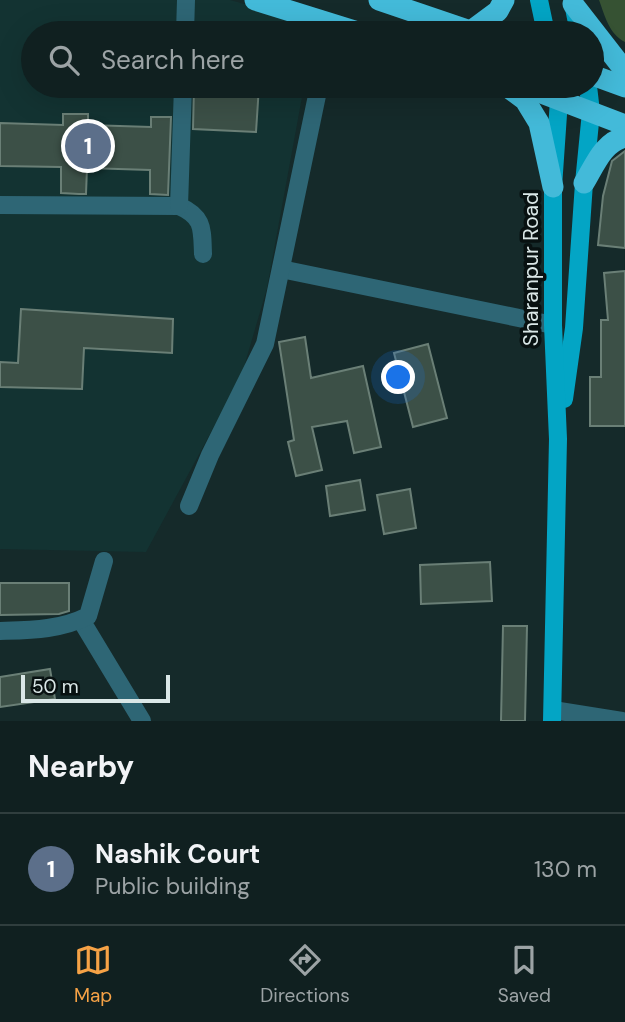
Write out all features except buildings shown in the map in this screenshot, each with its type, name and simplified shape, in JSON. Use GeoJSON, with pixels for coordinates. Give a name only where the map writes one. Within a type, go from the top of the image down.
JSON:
{"type":"FeatureCollection","features":[{"type":"Feature","properties":{"kind":"highway"},"geometry":{"type":"LineString","coordinates":[[255,0],[310,21]]}},
{"type":"Feature","properties":{"kind":"highway"},"geometry":{"type":"LineString","coordinates":[[379,0],[441,21]]}},
{"type":"Feature","properties":{"kind":"highway"},"geometry":{"type":"LineString","coordinates":[[486,21],[498,11],[504,0]]}},
{"type":"Feature","properties":{"kind":"highway"},"geometry":{"type":"LineString","coordinates":[[572,2],[587,21]]}},
{"type":"Feature","properties":{"kind":"highway"},"geometry":{"type":"LineString","coordinates":[[604,44],[625,71]]}},
{"type":"Feature","properties":{"kind":"highway"},"geometry":{"type":"LineString","coordinates":[[604,79],[625,87]]}},
{"type":"Feature","properties":{"kind":"highway"},"geometry":{"type":"LineString","coordinates":[[522,98],[539,122],[553,187]]}},
{"type":"Feature","properties":{"kind":"highway"},"geometry":{"type":"LineString","coordinates":[[567,98],[591,112],[625,125]]}},
{"type":"Feature","properties":{"kind":"highway"},"geometry":{"type":"LineString","coordinates":[[584,183],[606,147],[616,139],[625,137]]}},
{"type":"Feature","properties":{"kind":"main road"},"geometry":{"type":"LineString","coordinates":[[539,0],[543,21]]}},
{"type":"Feature","properties":{"kind":"main road"},"geometry":{"type":"LineString","coordinates":[[572,2],[576,21]]}},
{"type":"Feature","properties":{"kind":"main road","name":"Sharanpur Road"},"geometry":{"type":"LineString","coordinates":[[552,715],[558,439],[553,325],[553,187],[558,98]]}},
{"type":"Feature","properties":{"kind":"main road","name":"Sharanpur Road"},"geometry":{"type":"LineString","coordinates":[[558,439],[574,328],[591,112],[589,98]]}},
{"type":"Feature","properties":{"kind":"street"},"geometry":{"type":"LineString","coordinates":[[185,21],[186,0]]}},
{"type":"Feature","properties":{"kind":"street"},"geometry":{"type":"LineString","coordinates":[[179,206],[183,98]]}},
{"type":"Feature","properties":{"kind":"street"},"geometry":{"type":"LineString","coordinates":[[189,506],[210,455],[265,344],[317,98]]}},
{"type":"Feature","properties":{"kind":"street"},"geometry":{"type":"LineString","coordinates":[[0,205],[179,206],[194,212],[201,226],[203,254]]}},
{"type":"Feature","properties":{"kind":"street"},"geometry":{"type":"LineString","coordinates":[[281,269],[553,325]]}},
{"type":"Feature","properties":{"kind":"street"},"geometry":{"type":"LineString","coordinates":[[0,631],[48,629],[72,624],[88,616],[104,561]]}},
{"type":"Feature","properties":{"kind":"street"},"geometry":{"type":"LineString","coordinates":[[80,620],[142,721]]}},
{"type":"Feature","properties":{"kind":"street"},"geometry":{"type":"LineString","coordinates":[[552,715],[622,721]]}},
{"type":"Feature","properties":{"kind":"shaded area"},"geometry":{"type":"Polygon","coordinates":[[[0,0],[230,0],[304,21],[21,21],[21,98],[302,98],[267,288],[241,377],[146,552],[0,549],[0,0]]]}},
{"type":"Feature","properties":{"kind":"green space"},"geometry":{"type":"Polygon","coordinates":[[[599,0],[625,0],[625,42],[611,29],[599,0]]]}},
{"type":"Feature","properties":{"kind":"place","name":"Nashik Court"},"geometry":{"type":"Point","coordinates":[88,146]}}]}
